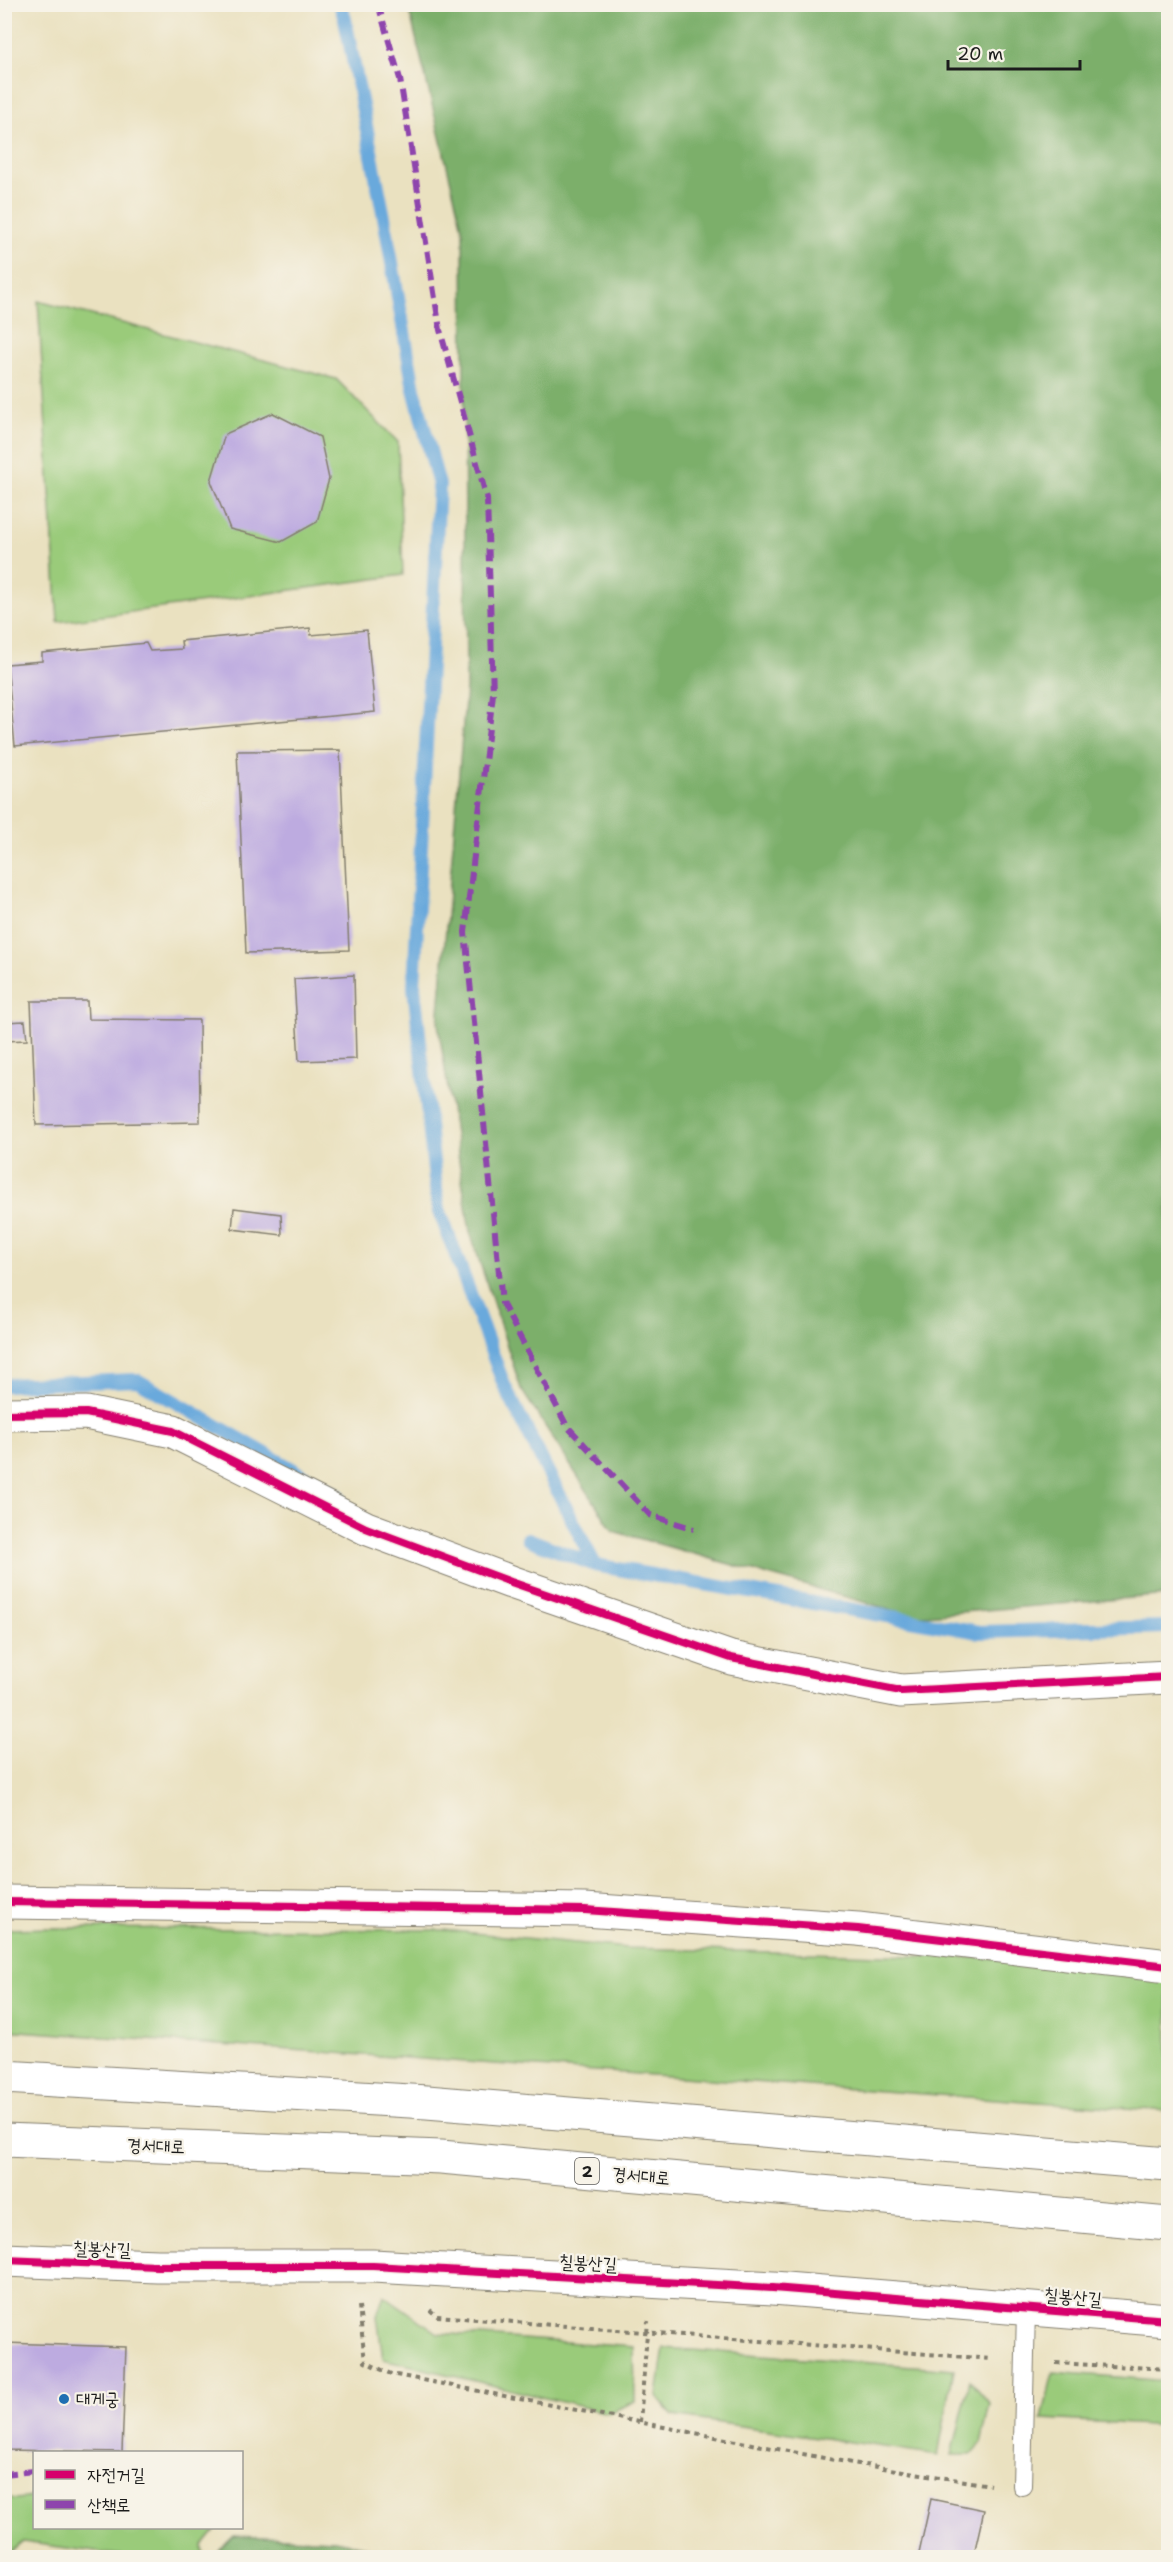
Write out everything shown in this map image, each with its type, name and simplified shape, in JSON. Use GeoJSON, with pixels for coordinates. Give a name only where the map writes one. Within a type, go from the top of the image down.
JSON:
{"type":"FeatureCollection","features":[{"type":"Feature","properties":{"kind":"street"},"geometry":{"type":"LineString","coordinates":[[4,1414],[86,1413],[173,1431],[366,1528],[511,1582],[731,1658],[901,1691],[1168,1677]]}},
{"type":"Feature","properties":{"kind":"street"},"geometry":{"type":"LineString","coordinates":[[4,1902],[585,1910],[858,1929],[1168,1966]]}},
{"type":"Feature","properties":{"kind":"street"},"geometry":{"type":"LineString","coordinates":[[4,2077],[427,2102],[1168,2164]]}},
{"type":"Feature","properties":{"kind":"street","name":"경서대로"},"geometry":{"type":"LineString","coordinates":[[4,2140],[441,2157],[1168,2224]]}},
{"type":"Feature","properties":{"kind":"street","name":"칠봉산길"},"geometry":{"type":"LineString","coordinates":[[4,2260],[158,2266],[355,2266],[773,2288],[1168,2320]]}},
{"type":"Feature","properties":{"kind":"lane"},"geometry":{"type":"LineString","coordinates":[[1022,2479],[1026,2309]]}},
{"type":"Feature","properties":{"kind":"path"},"geometry":{"type":"LineString","coordinates":[[355,2266],[365,2362],[391,2374],[834,2460],[990,2485],[1022,2479]]}},
{"type":"Feature","properties":{"kind":"path"},"geometry":{"type":"LineString","coordinates":[[640,2422],[651,2282]]}},
{"type":"Feature","properties":{"kind":"path"},"geometry":{"type":"LineString","coordinates":[[429,2309],[437,2316],[1025,2362],[1168,2369]]}},
{"type":"Feature","properties":{"kind":"green space"},"geometry":{"type":"Polygon","coordinates":[[[408,5],[1168,5],[1168,1595],[913,1616],[613,1531],[521,1389],[470,1232],[438,1024],[466,688],[463,232],[408,5]]]}},
{"type":"Feature","properties":{"kind":"green space"},"geometry":{"type":"Polygon","coordinates":[[[38,301],[336,379],[398,442],[403,575],[58,622],[38,301]]]}},
{"type":"Feature","properties":{"kind":"green space"},"geometry":{"type":"Polygon","coordinates":[[[4,1929],[443,1930],[627,1948],[1062,1960],[1168,1978],[1168,2111],[5,2030],[4,1929]]]}},
{"type":"Feature","properties":{"kind":"green space"},"geometry":{"type":"Polygon","coordinates":[[[384,2295],[438,2333],[634,2347],[635,2402],[608,2413],[383,2359],[377,2316],[384,2295]]]}},
{"type":"Feature","properties":{"kind":"green space"},"geometry":{"type":"Polygon","coordinates":[[[664,2348],[954,2369],[938,2455],[673,2416],[657,2396],[664,2348]]]}},
{"type":"Feature","properties":{"kind":"green space"},"geometry":{"type":"Polygon","coordinates":[[[1053,2372],[1168,2381],[1168,2426],[1042,2419],[1053,2372]]]}},
{"type":"Feature","properties":{"kind":"green space"},"geometry":{"type":"Polygon","coordinates":[[[970,2380],[990,2404],[981,2444],[971,2455],[952,2455],[970,2380]]]}},
{"type":"Feature","properties":{"kind":"green space"},"geometry":{"type":"Polygon","coordinates":[[[5,2497],[16,2499],[33,2497],[33,2529],[210,2529],[215,2531],[203,2546],[204,2557],[132,2557],[23,2542],[5,2557],[5,2497]]]}},
{"type":"Feature","properties":{"kind":"green space"},"geometry":{"type":"Polygon","coordinates":[[[234,2536],[335,2540],[414,2557],[216,2557],[215,2555],[234,2536]]]}},
{"type":"Feature","properties":{"kind":"building"},"geometry":{"type":"Polygon","coordinates":[[[273,413],[320,437],[329,479],[317,522],[281,542],[230,529],[211,481],[225,434],[273,413]]]}},
{"type":"Feature","properties":{"kind":"building"},"geometry":{"type":"Polygon","coordinates":[[[310,628],[311,635],[367,630],[375,712],[15,746],[7,664],[42,661],[42,653],[146,643],[150,651],[182,649],[181,641],[310,628]]]}},
{"type":"Feature","properties":{"kind":"building"},"geometry":{"type":"Polygon","coordinates":[[[340,750],[349,950],[246,953],[237,751],[340,750]]]}},
{"type":"Feature","properties":{"kind":"building"},"geometry":{"type":"Polygon","coordinates":[[[354,975],[356,1059],[299,1061],[294,979],[354,975]]]}},
{"type":"Feature","properties":{"kind":"building"},"geometry":{"type":"Polygon","coordinates":[[[31,1001],[87,1001],[88,1019],[199,1020],[200,1122],[36,1125],[31,1001]]]}},
{"type":"Feature","properties":{"kind":"building"},"geometry":{"type":"Polygon","coordinates":[[[25,1021],[27,1040],[4,1041],[4,1022],[25,1021]]]}},
{"type":"Feature","properties":{"kind":"building"},"geometry":{"type":"Polygon","coordinates":[[[234,1208],[281,1214],[282,1235],[232,1229],[234,1208]]]}},
{"type":"Feature","properties":{"kind":"building","name":"대게궁"},"geometry":{"type":"Polygon","coordinates":[[[4,2343],[126,2347],[122,2451],[4,2450],[4,2343]]]}},
{"type":"Feature","properties":{"kind":"building"},"geometry":{"type":"Polygon","coordinates":[[[931,2499],[984,2510],[973,2558],[918,2558],[931,2499]]]}},
{"type":"Feature","properties":{"kind":"waterway"},"geometry":{"type":"LineString","coordinates":[[340,4],[345,19],[384,217],[414,389],[439,485],[414,987],[438,1207],[504,1385],[595,1565]]}},
{"type":"Feature","properties":{"kind":"waterway"},"geometry":{"type":"LineString","coordinates":[[4,1385],[137,1380],[339,1496]]}},
{"type":"Feature","properties":{"kind":"waterway"},"geometry":{"type":"LineString","coordinates":[[528,1539],[595,1565],[979,1632],[1168,1627]]}},
{"type":"Feature","properties":{"kind":"marked path"},"geometry":{"type":"LineString","coordinates":[[378,4],[400,79],[440,330],[487,499],[493,694],[465,932],[502,1303],[567,1426],[650,1515],[694,1529]]}},
{"type":"Feature","properties":{"kind":"marked path"},"geometry":{"type":"LineString","coordinates":[[4,2474],[33,2471]]}},
{"type":"Feature","properties":{"kind":"cycle path"},"geometry":{"type":"LineString","coordinates":[[4,1414],[86,1413],[173,1431],[366,1528],[511,1582],[731,1658],[901,1691],[1168,1677]]}},
{"type":"Feature","properties":{"kind":"cycle path"},"geometry":{"type":"LineString","coordinates":[[4,1902],[585,1910],[858,1929],[1168,1966]]}},
{"type":"Feature","properties":{"kind":"cycle path"},"geometry":{"type":"LineString","coordinates":[[4,2260],[157,2266],[373,2266],[773,2288],[1168,2320]]}},
{"type":"Feature","properties":{"kind":"place","name":"대게궁"},"geometry":{"type":"Point","coordinates":[64,2399]}}]}
